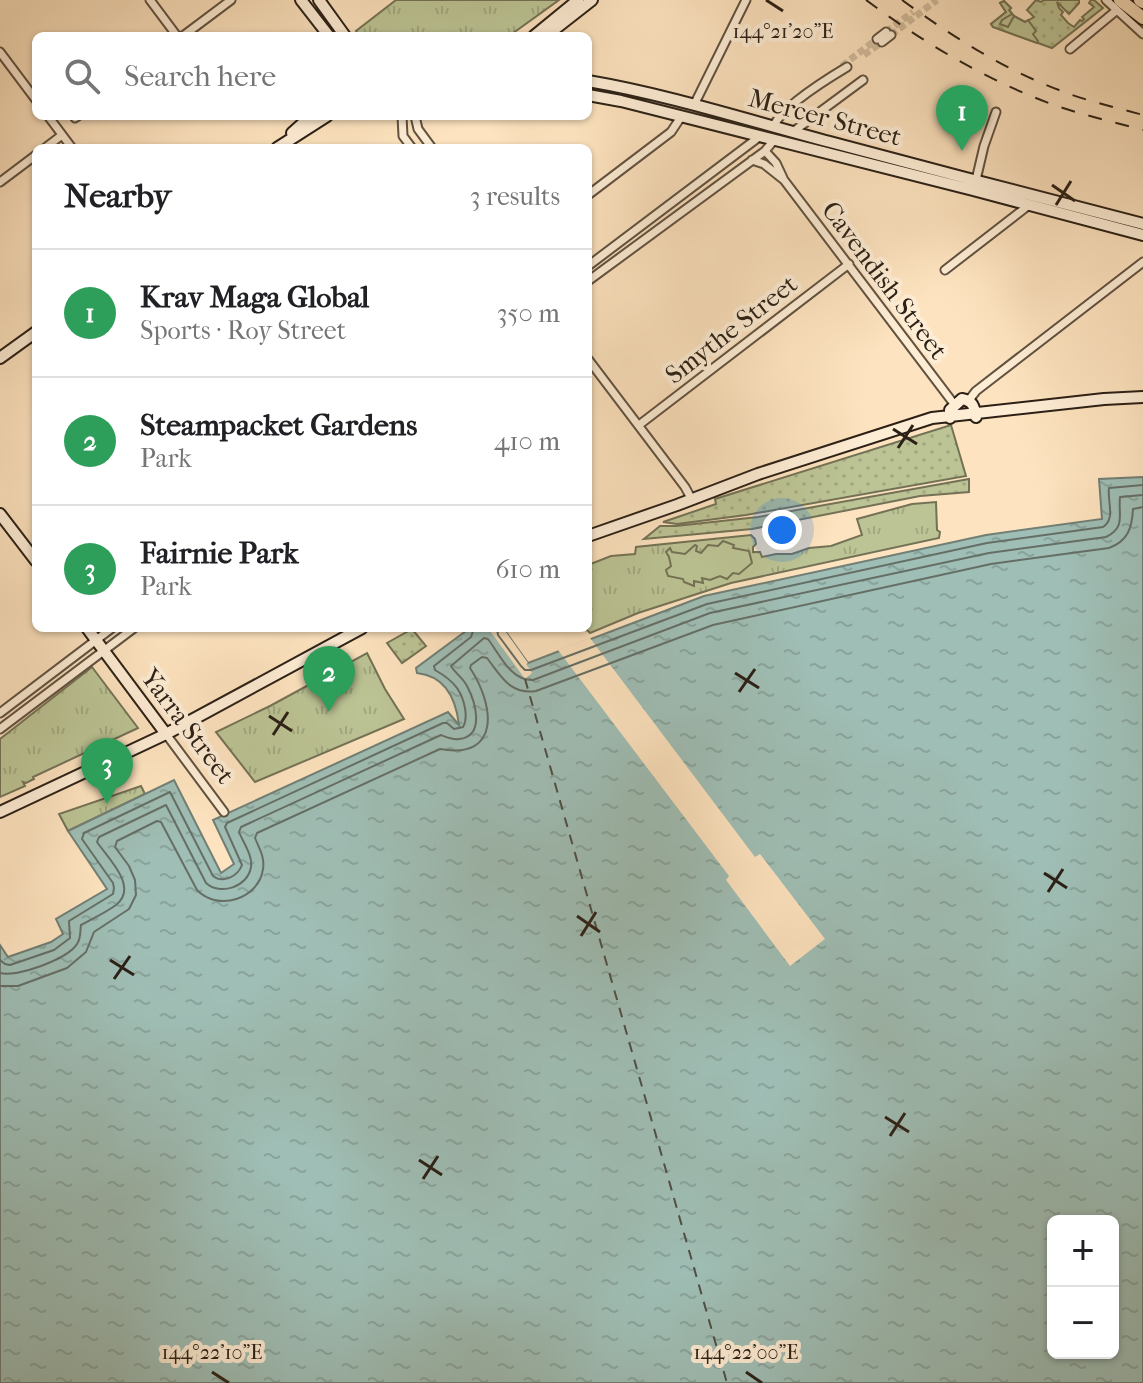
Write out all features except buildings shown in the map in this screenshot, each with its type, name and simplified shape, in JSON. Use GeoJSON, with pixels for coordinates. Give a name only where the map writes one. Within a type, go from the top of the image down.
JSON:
{"type":"FeatureCollection","features":[{"type":"Feature","properties":{"kind":"highway"},"geometry":{"type":"LineString","coordinates":[[1119,5],[1143,18]]}},
{"type":"Feature","properties":{"kind":"street"},"geometry":{"type":"LineString","coordinates":[[150,0],[174,32]]}},
{"type":"Feature","properties":{"kind":"street"},"geometry":{"type":"LineString","coordinates":[[188,32],[231,0]]}},
{"type":"Feature","properties":{"kind":"street"},"geometry":{"type":"LineString","coordinates":[[301,0],[326,32]]}},
{"type":"Feature","properties":{"kind":"street"},"geometry":{"type":"LineString","coordinates":[[319,0],[342,32]]}},
{"type":"Feature","properties":{"kind":"street"},"geometry":{"type":"LineString","coordinates":[[539,32],[578,0]]}},
{"type":"Feature","properties":{"kind":"street"},"geometry":{"type":"LineString","coordinates":[[551,32],[592,0]]}},
{"type":"Feature","properties":{"kind":"street"},"geometry":{"type":"LineString","coordinates":[[592,192],[672,131],[681,117],[688,113],[746,0]]}},
{"type":"Feature","properties":{"kind":"street"},"geometry":{"type":"LineString","coordinates":[[1106,0],[1119,5],[1143,34]]}},
{"type":"Feature","properties":{"kind":"street"},"geometry":{"type":"LineString","coordinates":[[1070,49],[1119,5]]}},
{"type":"Feature","properties":{"kind":"street"},"geometry":{"type":"LineString","coordinates":[[318,22],[329,13]]}},
{"type":"Feature","properties":{"kind":"street"},"geometry":{"type":"LineString","coordinates":[[879,40],[888,34]]}},
{"type":"Feature","properties":{"kind":"street"},"geometry":{"type":"LineString","coordinates":[[0,52],[32,95]]}},
{"type":"Feature","properties":{"kind":"street"},"geometry":{"type":"LineString","coordinates":[[592,263],[759,137],[774,125],[781,114],[844,66]]}},
{"type":"Feature","properties":{"kind":"street"},"geometry":{"type":"LineString","coordinates":[[794,131],[863,80]]}},
{"type":"Feature","properties":{"kind":"street","name":"Mercer Street"},"geometry":{"type":"LineString","coordinates":[[592,82],[774,125],[974,185],[1029,205],[1143,235]]}},
{"type":"Feature","properties":{"kind":"street"},"geometry":{"type":"LineString","coordinates":[[649,109],[653,94]]}},
{"type":"Feature","properties":{"kind":"street","name":"Mercer Street"},"geometry":{"type":"LineString","coordinates":[[592,96],[1143,224]]}},
{"type":"Feature","properties":{"kind":"street"},"geometry":{"type":"LineString","coordinates":[[974,185],[996,112]]}},
{"type":"Feature","properties":{"kind":"street"},"geometry":{"type":"LineString","coordinates":[[817,113],[811,127],[818,138]]}},
{"type":"Feature","properties":{"kind":"street"},"geometry":{"type":"LineString","coordinates":[[51,120],[69,144]]}},
{"type":"Feature","properties":{"kind":"street"},"geometry":{"type":"LineString","coordinates":[[281,144],[307,120]]}},
{"type":"Feature","properties":{"kind":"street"},"geometry":{"type":"LineString","coordinates":[[283,144],[321,120]]}},
{"type":"Feature","properties":{"kind":"street"},"geometry":{"type":"LineString","coordinates":[[402,120],[403,136],[409,144]]}},
{"type":"Feature","properties":{"kind":"street"},"geometry":{"type":"LineString","coordinates":[[416,120],[418,129],[429,144]]}},
{"type":"Feature","properties":{"kind":"street"},"geometry":{"type":"LineString","coordinates":[[592,278],[765,151],[774,140],[774,125]]}},
{"type":"Feature","properties":{"kind":"street"},"geometry":{"type":"LineString","coordinates":[[50,144],[62,135]]}},
{"type":"Feature","properties":{"kind":"street","name":"Cavendish Street"},"geometry":{"type":"LineString","coordinates":[[765,151],[780,169],[784,180]]}},
{"type":"Feature","properties":{"kind":"street"},"geometry":{"type":"LineString","coordinates":[[0,182],[32,158]]}},
{"type":"Feature","properties":{"kind":"street","name":"Cavendish Street"},"geometry":{"type":"LineString","coordinates":[[752,160],[764,164],[784,180],[849,264],[951,413]]}},
{"type":"Feature","properties":{"kind":"street"},"geometry":{"type":"LineString","coordinates":[[945,270],[1029,205]]}},
{"type":"Feature","properties":{"kind":"street"},"geometry":{"type":"LineString","coordinates":[[969,400],[978,389],[1143,262]]}},
{"type":"Feature","properties":{"kind":"street","name":"Smythe Street"},"geometry":{"type":"LineString","coordinates":[[639,425],[849,264]]}},
{"type":"Feature","properties":{"kind":"street"},"geometry":{"type":"LineString","coordinates":[[0,358],[32,335]]}},
{"type":"Feature","properties":{"kind":"street"},"geometry":{"type":"LineString","coordinates":[[592,364],[692,500]]}},
{"type":"Feature","properties":{"kind":"street"},"geometry":{"type":"LineString","coordinates":[[951,413],[962,399],[974,405],[976,414]]}},
{"type":"Feature","properties":{"kind":"street"},"geometry":{"type":"LineString","coordinates":[[592,535],[758,474],[951,413],[976,414],[1143,400]]}},
{"type":"Feature","properties":{"kind":"street"},"geometry":{"type":"LineString","coordinates":[[0,514],[32,556]]}},
{"type":"Feature","properties":{"kind":"street","name":"Yarra Street"},"geometry":{"type":"LineString","coordinates":[[90,632],[224,812]]}},
{"type":"Feature","properties":{"kind":"street"},"geometry":{"type":"LineString","coordinates":[[0,713],[107,632]]}},
{"type":"Feature","properties":{"kind":"street"},"geometry":{"type":"LineString","coordinates":[[0,729],[129,632]]}},
{"type":"Feature","properties":{"kind":"street"},"geometry":{"type":"LineString","coordinates":[[0,812],[166,734],[355,632]]}},
{"type":"Feature","properties":{"kind":"green space"},"geometry":{"type":"Polygon","coordinates":[[[396,0],[559,0],[515,32],[356,31],[396,0]]]}},
{"type":"Feature","properties":{"kind":"green space"},"geometry":{"type":"Polygon","coordinates":[[[1036,0],[1079,0],[1069,14],[1057,2],[1063,12],[1061,15],[1074,27],[1094,7],[1089,3],[1091,0],[1103,8],[1052,48],[991,24],[1006,12],[1000,3],[1004,1],[1014,16],[1025,22],[1034,17],[1027,10],[1036,0]]]}},
{"type":"Feature","properties":{"kind":"green space"},"geometry":{"type":"Polygon","coordinates":[[[1004,1],[1012,14],[1000,24],[1008,27],[1014,16],[1025,22],[1028,20],[1036,31],[1033,34],[1037,43],[993,27],[991,24],[1006,12],[1000,3],[1004,1]]]}},
{"type":"Feature","properties":{"kind":"green space"},"geometry":{"type":"Polygon","coordinates":[[[951,425],[966,476],[746,515],[677,524],[663,522],[716,504],[715,499],[951,425]]]}},
{"type":"Feature","properties":{"kind":"green space"},"geometry":{"type":"Polygon","coordinates":[[[969,479],[969,492],[920,496],[752,529],[644,539],[660,526],[758,517],[969,479]]]}},
{"type":"Feature","properties":{"kind":"green space"},"geometry":{"type":"Polygon","coordinates":[[[936,502],[939,538],[731,583],[638,613],[590,633],[589,632],[592,632],[592,563],[611,556],[635,554],[636,547],[751,535],[756,544],[753,552],[760,552],[762,557],[792,554],[809,548],[831,546],[862,535],[857,519],[912,504],[936,502]]]}},
{"type":"Feature","properties":{"kind":"green space"},"geometry":{"type":"Polygon","coordinates":[[[723,541],[734,545],[733,548],[749,551],[752,563],[739,574],[733,573],[727,579],[720,576],[710,580],[702,578],[703,583],[694,581],[694,586],[683,579],[668,576],[666,570],[671,566],[666,552],[670,548],[672,552],[685,554],[695,545],[696,551],[701,553],[708,545],[718,546],[723,541]]]}},
{"type":"Feature","properties":{"kind":"green space"},"geometry":{"type":"Polygon","coordinates":[[[407,632],[414,632],[426,646],[402,663],[387,643],[407,632]]]}},
{"type":"Feature","properties":{"kind":"green space"},"geometry":{"type":"Polygon","coordinates":[[[367,653],[404,719],[255,782],[216,732],[367,653]]]}},
{"type":"Feature","properties":{"kind":"green space"},"geometry":{"type":"Polygon","coordinates":[[[92,667],[138,728],[23,782],[25,786],[0,797],[0,739],[92,667]]]}},
{"type":"Feature","properties":{"kind":"green space"},"geometry":{"type":"Polygon","coordinates":[[[141,786],[145,794],[68,831],[59,814],[141,786]]]}},
{"type":"Feature","properties":{"kind":"water"},"geometry":{"type":"Polygon","coordinates":[[[1143,477],[1143,1383],[0,1383],[0,945],[8,957],[51,942],[63,934],[56,919],[107,889],[68,831],[174,780],[221,873],[234,864],[213,820],[448,712],[459,725],[447,690],[435,679],[417,673],[416,668],[465,632],[506,632],[528,663],[704,596],[986,535],[1102,519],[1099,479],[1143,477]]]}},
{"type":"Feature","properties":{"kind":"pier"},"geometry":{"type":"Polygon","coordinates":[[[491,632],[506,632],[528,663],[532,673],[525,679],[491,632]]]}},
{"type":"Feature","properties":{"kind":"pier"},"geometry":{"type":"Polygon","coordinates":[[[590,638],[755,857],[760,854],[825,939],[790,966],[726,880],[729,876],[558,650],[590,638]]]}},
{"type":"Feature","properties":{"kind":"ferry route"},"geometry":{"type":"LineString","coordinates":[[525,679],[727,1383]]}},
{"type":"Feature","properties":{"kind":"tunnel"},"geometry":{"type":"LineString","coordinates":[[891,35],[937,0]]}},
{"type":"Feature","properties":{"kind":"tunnel"},"geometry":{"type":"LineString","coordinates":[[886,32],[913,12]]}},
{"type":"Feature","properties":{"kind":"tunnel"},"geometry":{"type":"LineString","coordinates":[[842,66],[877,39]]}},
{"type":"Feature","properties":{"kind":"tunnel"},"geometry":{"type":"LineString","coordinates":[[864,55],[882,42]]}},
{"type":"Feature","properties":{"kind":"railway"},"geometry":{"type":"LineString","coordinates":[[866,0],[933,46],[1004,84],[1065,109],[1143,130]]}},
{"type":"Feature","properties":{"kind":"railway"},"geometry":{"type":"LineString","coordinates":[[902,0],[997,62],[1038,82],[1090,101],[1143,115]]}},
{"type":"Feature","properties":{"kind":"place","name":"Krav Maga Global"},"geometry":{"type":"Point","coordinates":[962,151]}},
{"type":"Feature","properties":{"kind":"place","name":"Steampacket Gardens"},"geometry":{"type":"Point","coordinates":[329,712]}},
{"type":"Feature","properties":{"kind":"place","name":"Fairnie Park"},"geometry":{"type":"Point","coordinates":[107,804]}}]}
